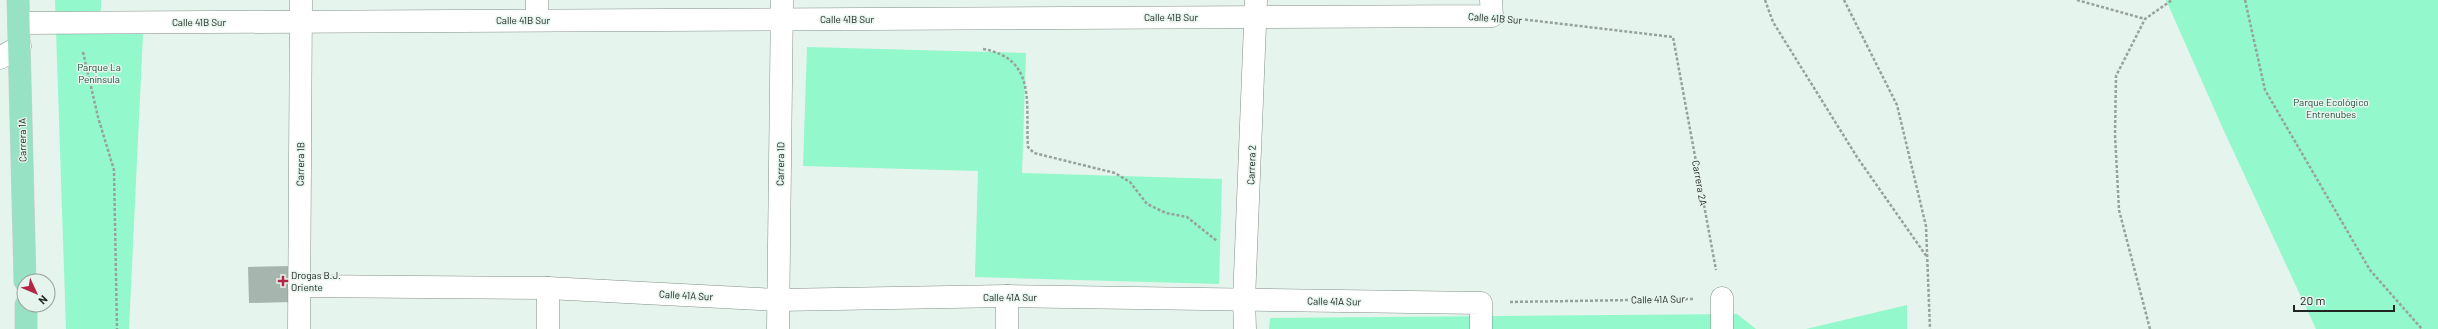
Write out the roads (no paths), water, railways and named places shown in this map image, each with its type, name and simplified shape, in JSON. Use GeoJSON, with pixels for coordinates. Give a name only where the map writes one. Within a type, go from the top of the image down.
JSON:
{"type":"FeatureCollection","features":[{"type":"Feature","properties":{"kind":"main road","name":"Carrera 1A"},"geometry":{"type":"LineString","coordinates":[[18,0],[25,273]]}},
{"type":"Feature","properties":{"kind":"main road"},"geometry":{"type":"LineString","coordinates":[[26,313],[26,329]]}},
{"type":"Feature","properties":{"kind":"street","name":"Carrera 1B"},"geometry":{"type":"LineString","coordinates":[[299,329],[302,0]]}},
{"type":"Feature","properties":{"kind":"street","name":"Carrera 2"},"geometry":{"type":"LineString","coordinates":[[1245,329],[1244,300],[1257,8]]}},
{"type":"Feature","properties":{"kind":"street","name":"Calle 41B Sur"},"geometry":{"type":"LineString","coordinates":[[19,23],[301,22],[537,10],[1492,8]]}},
{"type":"Feature","properties":{"kind":"street","name":"Carrera 1D"},"geometry":{"type":"LineString","coordinates":[[778,329],[782,10]]}},
{"type":"Feature","properties":{"kind":"street"},"geometry":{"type":"LineString","coordinates":[[0,58],[20,46]]}},
{"type":"Feature","properties":{"kind":"street","name":"Calle 41A Sur"},"geometry":{"type":"LineString","coordinates":[[299,286],[548,288],[778,300],[1007,296],[1481,303],[1481,329]]}},
{"type":"Feature","properties":{"kind":"street"},"geometry":{"type":"LineString","coordinates":[[548,288],[548,329]]}},
{"type":"Feature","properties":{"kind":"street"},"geometry":{"type":"LineString","coordinates":[[1007,296],[1007,329]]}},
{"type":"Feature","properties":{"kind":"street"},"geometry":{"type":"LineString","coordinates":[[1722,298],[1722,329]]}},
{"type":"Feature","properties":{"kind":"place","name":"Drogas B.J. Oriente"},"geometry":{"type":"Point","coordinates":[283,281]}},
{"type":"Feature","properties":{"kind":"park label","name":"Parque La Península"},"geometry":{"type":"Point","coordinates":[99,72]}},
{"type":"Feature","properties":{"kind":"park label","name":"Parque Ecológico Entrenubes"},"geometry":{"type":"Point","coordinates":[2331,108]}}]}
